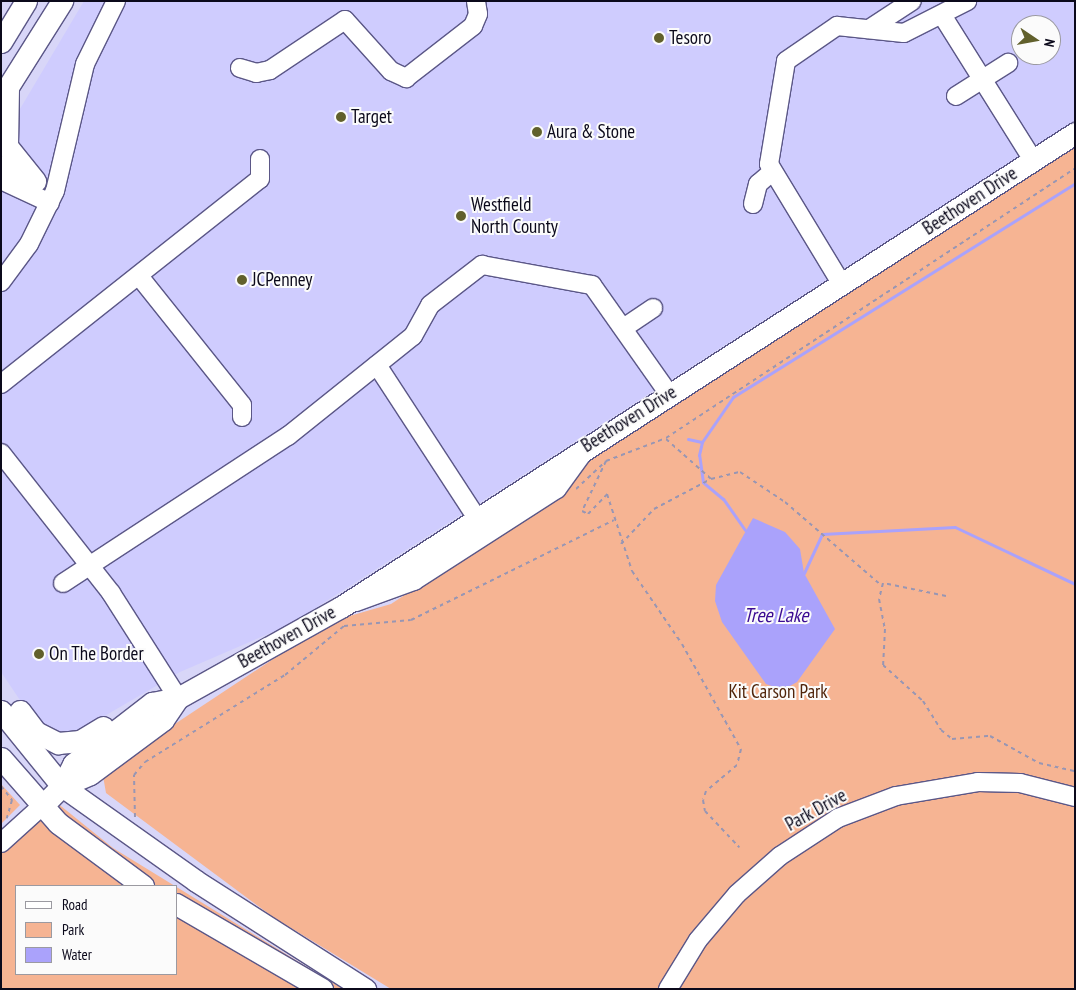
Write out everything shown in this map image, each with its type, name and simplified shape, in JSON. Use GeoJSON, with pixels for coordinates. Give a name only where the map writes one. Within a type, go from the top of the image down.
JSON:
{"type":"FeatureCollection","features":[{"type":"Feature","properties":{"kind":"main road"},"geometry":{"type":"LineString","coordinates":[[1,42],[26,1]]}},
{"type":"Feature","properties":{"kind":"main road"},"geometry":{"type":"LineString","coordinates":[[34,181],[8,146],[5,93],[62,1]]}},
{"type":"Feature","properties":{"kind":"main road","name":"Beethoven Drive"},"geometry":{"type":"LineString","coordinates":[[43,805],[62,786],[73,764],[152,704],[178,698],[341,607],[476,517],[1075,133]]}},
{"type":"Feature","properties":{"kind":"main road"},"geometry":{"type":"LineString","coordinates":[[1,698],[44,738],[64,743],[80,741],[152,704]]}},
{"type":"Feature","properties":{"kind":"main road","name":"Beethoven Drive"},"geometry":{"type":"LineString","coordinates":[[62,786],[90,774],[163,720],[178,698]]}},
{"type":"Feature","properties":{"kind":"main road"},"geometry":{"type":"LineString","coordinates":[[1,711],[62,786],[196,882],[365,989]]}},
{"type":"Feature","properties":{"kind":"main road"},"geometry":{"type":"LineString","coordinates":[[1,758],[58,823],[142,885]]}},
{"type":"Feature","properties":{"kind":"main road"},"geometry":{"type":"LineString","coordinates":[[178,905],[322,989]]}},
{"type":"Feature","properties":{"kind":"street"},"geometry":{"type":"LineString","coordinates":[[1,282],[29,244],[52,197],[85,64],[116,1]]}},
{"type":"Feature","properties":{"kind":"street"},"geometry":{"type":"LineString","coordinates":[[240,68],[256,73],[270,70],[344,20],[391,71],[406,78],[473,26],[478,14],[476,1]]}},
{"type":"Feature","properties":{"kind":"street"},"geometry":{"type":"LineString","coordinates":[[869,29],[912,1]]}},
{"type":"Feature","properties":{"kind":"street"},"geometry":{"type":"LineString","coordinates":[[841,283],[772,172],[768,148],[787,57],[837,26],[904,34],[967,1]]}},
{"type":"Feature","properties":{"kind":"street"},"geometry":{"type":"LineString","coordinates":[[942,15],[1033,160]]}},
{"type":"Feature","properties":{"kind":"street"},"geometry":{"type":"LineString","coordinates":[[956,96],[1008,63]]}},
{"type":"Feature","properties":{"kind":"street"},"geometry":{"type":"LineString","coordinates":[[1,384],[260,179],[260,159]]}},
{"type":"Feature","properties":{"kind":"street"},"geometry":{"type":"LineString","coordinates":[[1,165],[34,181],[52,197]]}},
{"type":"Feature","properties":{"kind":"street"},"geometry":{"type":"LineString","coordinates":[[753,204],[758,184],[772,172]]}},
{"type":"Feature","properties":{"kind":"street"},"geometry":{"type":"LineString","coordinates":[[1,180],[52,197]]}},
{"type":"Feature","properties":{"kind":"street"},"geometry":{"type":"LineString","coordinates":[[63,583],[90,568],[288,436],[413,336],[430,305],[482,265],[592,285],[625,328],[669,394]]}},
{"type":"Feature","properties":{"kind":"street"},"geometry":{"type":"LineString","coordinates":[[139,276],[242,405],[242,417]]}},
{"type":"Feature","properties":{"kind":"street"},"geometry":{"type":"LineString","coordinates":[[625,328],[653,308]]}},
{"type":"Feature","properties":{"kind":"street"},"geometry":{"type":"LineString","coordinates":[[377,365],[476,517]]}},
{"type":"Feature","properties":{"kind":"street"},"geometry":{"type":"LineString","coordinates":[[341,607],[414,582],[557,489],[590,444]]}},
{"type":"Feature","properties":{"kind":"street"},"geometry":{"type":"LineString","coordinates":[[1,453],[123,610],[178,698]]}},
{"type":"Feature","properties":{"kind":"street","name":"Park Drive"},"geometry":{"type":"LineString","coordinates":[[668,989],[698,940],[737,894],[780,856],[838,818],[896,796],[978,782],[1020,784],[1075,797]]}},
{"type":"Feature","properties":{"kind":"street","name":"Beethoven Drive"},"geometry":{"type":"LineString","coordinates":[[1,843],[43,805]]}},
{"type":"Feature","properties":{"kind":"path"},"geometry":{"type":"LineString","coordinates":[[739,846],[705,812],[703,800],[706,791],[737,764],[741,749],[682,644],[644,592],[621,544],[607,494],[588,514],[582,511],[606,461],[666,438],[1075,168]]}},
{"type":"Feature","properties":{"kind":"path"},"geometry":{"type":"LineString","coordinates":[[666,438],[711,479]]}},
{"type":"Feature","properties":{"kind":"path"},"geometry":{"type":"LineString","coordinates":[[621,544],[654,509],[711,479],[740,472],[761,482],[882,586]]}},
{"type":"Feature","properties":{"kind":"path"},"geometry":{"type":"LineString","coordinates":[[134,818],[134,775],[145,762],[284,675],[344,626],[410,620],[614,520]]}},
{"type":"Feature","properties":{"kind":"path"},"geometry":{"type":"LineString","coordinates":[[946,596],[883,582],[883,665],[923,701],[941,730],[962,741],[990,736],[1039,763],[1075,771]]}},
{"type":"Feature","properties":{"kind":"path"},"geometry":{"type":"LineString","coordinates":[[1,786],[12,800],[7,818]]}},
{"type":"Feature","properties":{"kind":"shaded area","name":"Westfield North County"},"geometry":{"type":"Polygon","coordinates":[[[84,1],[1075,1],[1075,120],[289,625],[180,672],[72,735],[50,732],[24,706],[1,672],[1,141],[84,1]]]}},
{"type":"Feature","properties":{"kind":"green space","name":"Kit Carson Park"},"geometry":{"type":"Polygon","coordinates":[[[1075,146],[1075,989],[391,989],[273,917],[106,793],[103,776],[119,761],[329,622],[391,604],[557,495],[593,448],[817,312],[1075,146]]]}},
{"type":"Feature","properties":{"kind":"green space"},"geometry":{"type":"Polygon","coordinates":[[[1,784],[20,805],[1,824],[1,784]]]}},
{"type":"Feature","properties":{"kind":"green space"},"geometry":{"type":"Polygon","coordinates":[[[46,794],[113,848],[173,885],[15,885],[15,975],[178,975],[178,888],[343,989],[1,989],[1,841],[46,794]]]}},
{"type":"Feature","properties":{"kind":"water","name":"Tree Lake"},"geometry":{"type":"Polygon","coordinates":[[[753,518],[785,532],[800,549],[804,573],[835,629],[797,682],[783,690],[766,684],[722,622],[715,601],[716,585],[753,518]]]}},
{"type":"Feature","properties":{"kind":"waterway"},"geometry":{"type":"LineString","coordinates":[[745,530],[723,499],[703,482],[699,455],[702,442],[733,397],[1075,183]]}},
{"type":"Feature","properties":{"kind":"waterway"},"geometry":{"type":"LineString","coordinates":[[688,439],[702,442]]}},
{"type":"Feature","properties":{"kind":"waterway"},"geometry":{"type":"LineString","coordinates":[[804,573],[822,534],[955,527],[1075,584]]}},
{"type":"Feature","properties":{"kind":"place","name":"Tesoro"},"geometry":{"type":"Point","coordinates":[659,38]}},
{"type":"Feature","properties":{"kind":"place","name":"Target"},"geometry":{"type":"Point","coordinates":[341,117]}},
{"type":"Feature","properties":{"kind":"place","name":"Aura & Stone"},"geometry":{"type":"Point","coordinates":[537,132]}},
{"type":"Feature","properties":{"kind":"place","name":"Westfield North County"},"geometry":{"type":"Point","coordinates":[461,216]}},
{"type":"Feature","properties":{"kind":"place","name":"JCPenney"},"geometry":{"type":"Point","coordinates":[242,280]}},
{"type":"Feature","properties":{"kind":"place","name":"On The Border"},"geometry":{"type":"Point","coordinates":[39,654]}}]}
